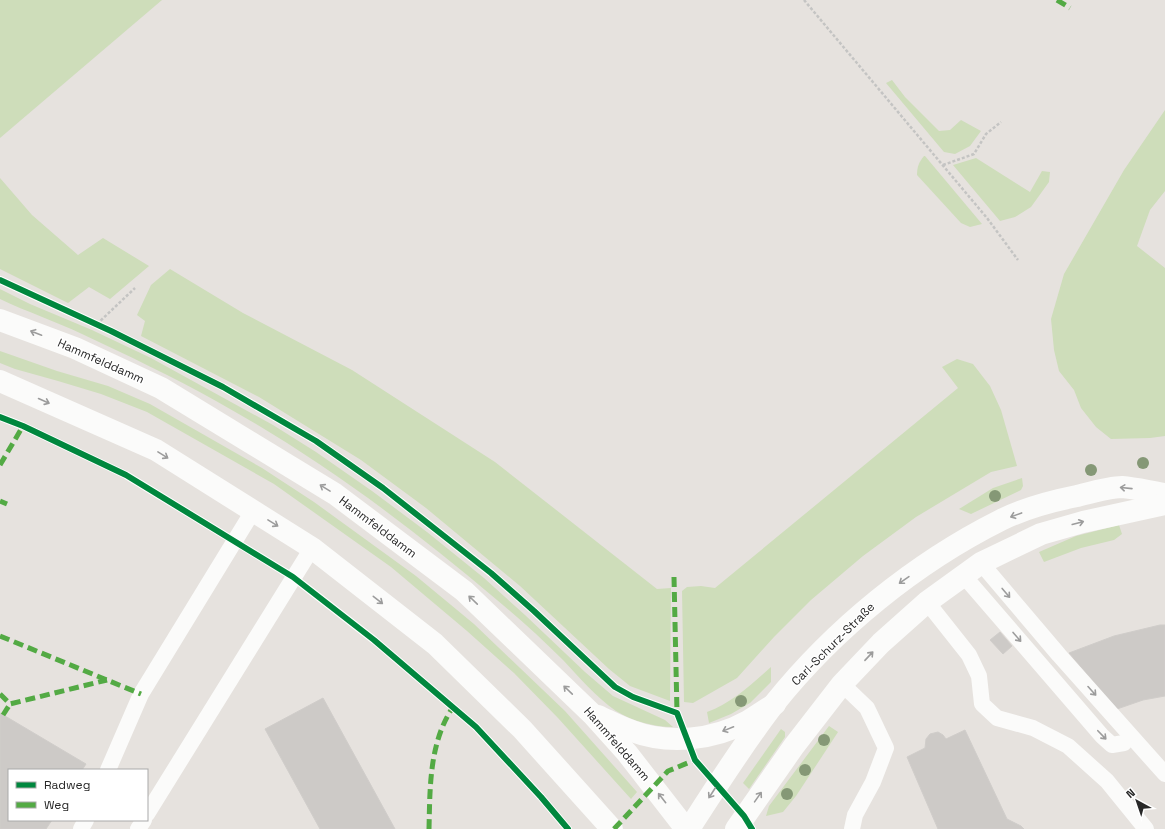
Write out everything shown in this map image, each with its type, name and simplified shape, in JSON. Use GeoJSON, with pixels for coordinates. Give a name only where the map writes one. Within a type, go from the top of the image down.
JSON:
{"type":"FeatureCollection","features":[{"type":"Feature","properties":{"kind":"main road","name":"Hammfelddamm"},"geometry":{"type":"LineString","coordinates":[[0,320],[75,348],[162,388],[334,494],[464,591],[592,714],[631,759],[687,829]]}},
{"type":"Feature","properties":{"kind":"main road"},"geometry":{"type":"LineString","coordinates":[[0,381],[156,450],[312,548],[435,644],[522,729],[612,829]]}},
{"type":"Feature","properties":{"kind":"main road","name":"Carl-Schurz-Straße"},"geometry":{"type":"LineString","coordinates":[[687,829],[775,704],[813,661],[856,618],[902,581],[955,546],[1002,520],[1053,501],[1122,487],[1165,494]]}},
{"type":"Feature","properties":{"kind":"main road"},"geometry":{"type":"LineString","coordinates":[[736,829],[794,746],[842,684],[881,643],[927,602],[981,563],[1041,534],[1082,522],[1165,504]]}},
{"type":"Feature","properties":{"kind":"main road"},"geometry":{"type":"LineString","coordinates":[[592,714],[632,732],[658,738],[688,739],[717,734],[748,721],[775,704]]}},
{"type":"Feature","properties":{"kind":"lane"},"geometry":{"type":"LineString","coordinates":[[108,769],[141,694],[254,511]]}},
{"type":"Feature","properties":{"kind":"lane"},"geometry":{"type":"LineString","coordinates":[[148,812],[312,548]]}},
{"type":"Feature","properties":{"kind":"lane"},"geometry":{"type":"LineString","coordinates":[[981,563],[1059,655],[1165,774]]}},
{"type":"Feature","properties":{"kind":"lane"},"geometry":{"type":"LineString","coordinates":[[964,576],[1102,736],[1112,745],[1124,743]]}},
{"type":"Feature","properties":{"kind":"lane"},"geometry":{"type":"LineString","coordinates":[[927,602],[969,655],[979,676],[982,704],[997,718],[1033,728],[1068,746],[1107,781],[1146,829]]}},
{"type":"Feature","properties":{"kind":"lane"},"geometry":{"type":"LineString","coordinates":[[842,684],[867,708],[886,748],[873,782],[855,815],[852,829]]}},
{"type":"Feature","properties":{"kind":"path"},"geometry":{"type":"LineString","coordinates":[[804,0],[987,218],[1018,260]]}},
{"type":"Feature","properties":{"kind":"path"},"geometry":{"type":"LineString","coordinates":[[943,165],[974,154],[986,134],[1001,122]]}},
{"type":"Feature","properties":{"kind":"path"},"geometry":{"type":"LineString","coordinates":[[96,324],[135,288]]}},
{"type":"Feature","properties":{"kind":"green space"},"geometry":{"type":"Polygon","coordinates":[[[0,0],[162,0],[0,138],[0,0]]]}},
{"type":"Feature","properties":{"kind":"green space"},"geometry":{"type":"Polygon","coordinates":[[[892,80],[905,97],[939,131],[950,130],[961,120],[981,131],[970,146],[955,154],[944,152],[886,83],[892,80]]]}},
{"type":"Feature","properties":{"kind":"green space"},"geometry":{"type":"Polygon","coordinates":[[[1165,110],[1165,191],[1150,210],[1137,246],[1165,268],[1165,436],[1111,439],[1096,427],[1081,408],[1074,390],[1059,371],[1054,350],[1051,319],[1064,274],[1124,170],[1165,110]]]}},
{"type":"Feature","properties":{"kind":"green space"},"geometry":{"type":"Polygon","coordinates":[[[924,156],[982,224],[970,227],[961,223],[917,175],[917,170],[924,156]]]}},
{"type":"Feature","properties":{"kind":"green space"},"geometry":{"type":"Polygon","coordinates":[[[976,158],[1030,192],[1042,171],[1050,172],[1049,182],[1031,207],[1015,217],[1000,221],[953,165],[976,158]]]}},
{"type":"Feature","properties":{"kind":"green space"},"geometry":{"type":"Polygon","coordinates":[[[0,178],[32,215],[78,255],[103,238],[149,266],[110,299],[89,287],[68,303],[0,269],[0,178]]]}},
{"type":"Feature","properties":{"kind":"green space"},"geometry":{"type":"Polygon","coordinates":[[[170,269],[243,313],[352,370],[495,462],[657,589],[671,588],[670,701],[630,686],[609,669],[520,586],[426,508],[361,460],[259,397],[141,336],[145,321],[137,315],[151,285],[170,269]]]}},
{"type":"Feature","properties":{"kind":"green space"},"geometry":{"type":"Polygon","coordinates":[[[0,289],[151,358],[273,425],[316,452],[427,532],[484,578],[613,696],[665,720],[673,727],[643,723],[616,711],[595,693],[531,629],[464,572],[361,493],[290,445],[216,401],[167,375],[72,329],[0,299],[0,289]]]}},
{"type":"Feature","properties":{"kind":"green space"},"geometry":{"type":"Polygon","coordinates":[[[0,351],[57,371],[108,386],[150,404],[262,468],[314,502],[416,576],[474,624],[565,711],[637,792],[631,799],[558,718],[514,673],[467,631],[391,567],[274,484],[147,412],[101,394],[15,369],[0,363],[0,351]]]}},
{"type":"Feature","properties":{"kind":"green space"},"geometry":{"type":"Polygon","coordinates":[[[957,359],[973,364],[990,386],[1001,410],[1017,466],[991,472],[916,517],[863,556],[811,600],[774,637],[737,678],[693,703],[684,702],[682,591],[687,587],[701,586],[715,588],[958,388],[942,367],[957,359]]]}},
{"type":"Feature","properties":{"kind":"green space"},"geometry":{"type":"Polygon","coordinates":[[[1022,478],[1023,486],[1021,490],[971,514],[959,509],[993,488],[1022,478]]]}},
{"type":"Feature","properties":{"kind":"green space"},"geometry":{"type":"Polygon","coordinates":[[[1119,525],[1122,534],[1114,540],[1081,548],[1044,562],[1039,552],[1076,536],[1119,525]]]}},
{"type":"Feature","properties":{"kind":"green space"},"geometry":{"type":"Polygon","coordinates":[[[771,667],[771,682],[750,703],[731,714],[709,723],[707,712],[733,699],[771,667]]]}},
{"type":"Feature","properties":{"kind":"green space"},"geometry":{"type":"Polygon","coordinates":[[[829,726],[838,732],[796,796],[783,812],[766,816],[769,806],[829,726]]]}},
{"type":"Feature","properties":{"kind":"green space"},"geometry":{"type":"Polygon","coordinates":[[[781,729],[785,732],[785,737],[749,789],[743,783],[781,729]]]}},
{"type":"Feature","properties":{"kind":"building"},"geometry":{"type":"Polygon","coordinates":[[[1165,625],[1165,696],[1143,700],[1117,709],[1069,653],[1114,636],[1165,625]]]}},
{"type":"Feature","properties":{"kind":"building"},"geometry":{"type":"Polygon","coordinates":[[[1000,632],[1012,646],[1003,654],[990,640],[1000,632]]]}},
{"type":"Feature","properties":{"kind":"building"},"geometry":{"type":"Polygon","coordinates":[[[323,698],[395,829],[320,829],[265,729],[323,698]]]}},
{"type":"Feature","properties":{"kind":"building"},"geometry":{"type":"Polygon","coordinates":[[[0,713],[86,764],[83,769],[8,769],[8,821],[51,821],[46,829],[0,829],[0,713]]]}},
{"type":"Feature","properties":{"kind":"building"},"geometry":{"type":"Polygon","coordinates":[[[965,730],[1007,819],[1024,829],[938,829],[907,757],[925,748],[926,739],[930,734],[938,732],[946,739],[965,730]]]}},
{"type":"Feature","properties":{"kind":"marked path"},"geometry":{"type":"LineString","coordinates":[[1057,0],[1070,8]]}},
{"type":"Feature","properties":{"kind":"marked path"},"geometry":{"type":"LineString","coordinates":[[0,465],[23,426]]}},
{"type":"Feature","properties":{"kind":"marked path"},"geometry":{"type":"LineString","coordinates":[[0,501],[7,504]]}},
{"type":"Feature","properties":{"kind":"marked path"},"geometry":{"type":"LineString","coordinates":[[674,577],[677,713]]}},
{"type":"Feature","properties":{"kind":"marked path"},"geometry":{"type":"LineString","coordinates":[[0,636],[141,694]]}},
{"type":"Feature","properties":{"kind":"marked path"},"geometry":{"type":"LineString","coordinates":[[0,694],[10,704],[107,680]]}},
{"type":"Feature","properties":{"kind":"marked path"},"geometry":{"type":"LineString","coordinates":[[3,715],[10,704]]}},
{"type":"Feature","properties":{"kind":"marked path"},"geometry":{"type":"LineString","coordinates":[[429,829],[432,766],[439,735],[453,707]]}},
{"type":"Feature","properties":{"kind":"marked path"},"geometry":{"type":"LineString","coordinates":[[614,829],[668,771],[695,760]]}},
{"type":"Feature","properties":{"kind":"cycle path"},"geometry":{"type":"LineString","coordinates":[[0,280],[111,331],[223,387],[316,441],[383,488],[491,573],[615,687],[633,697],[677,713],[695,760],[744,816],[752,829]]}},
{"type":"Feature","properties":{"kind":"cycle path"},"geometry":{"type":"LineString","coordinates":[[0,417],[23,426],[126,475],[293,577],[374,640],[476,727],[541,797],[568,829]]}}]}
